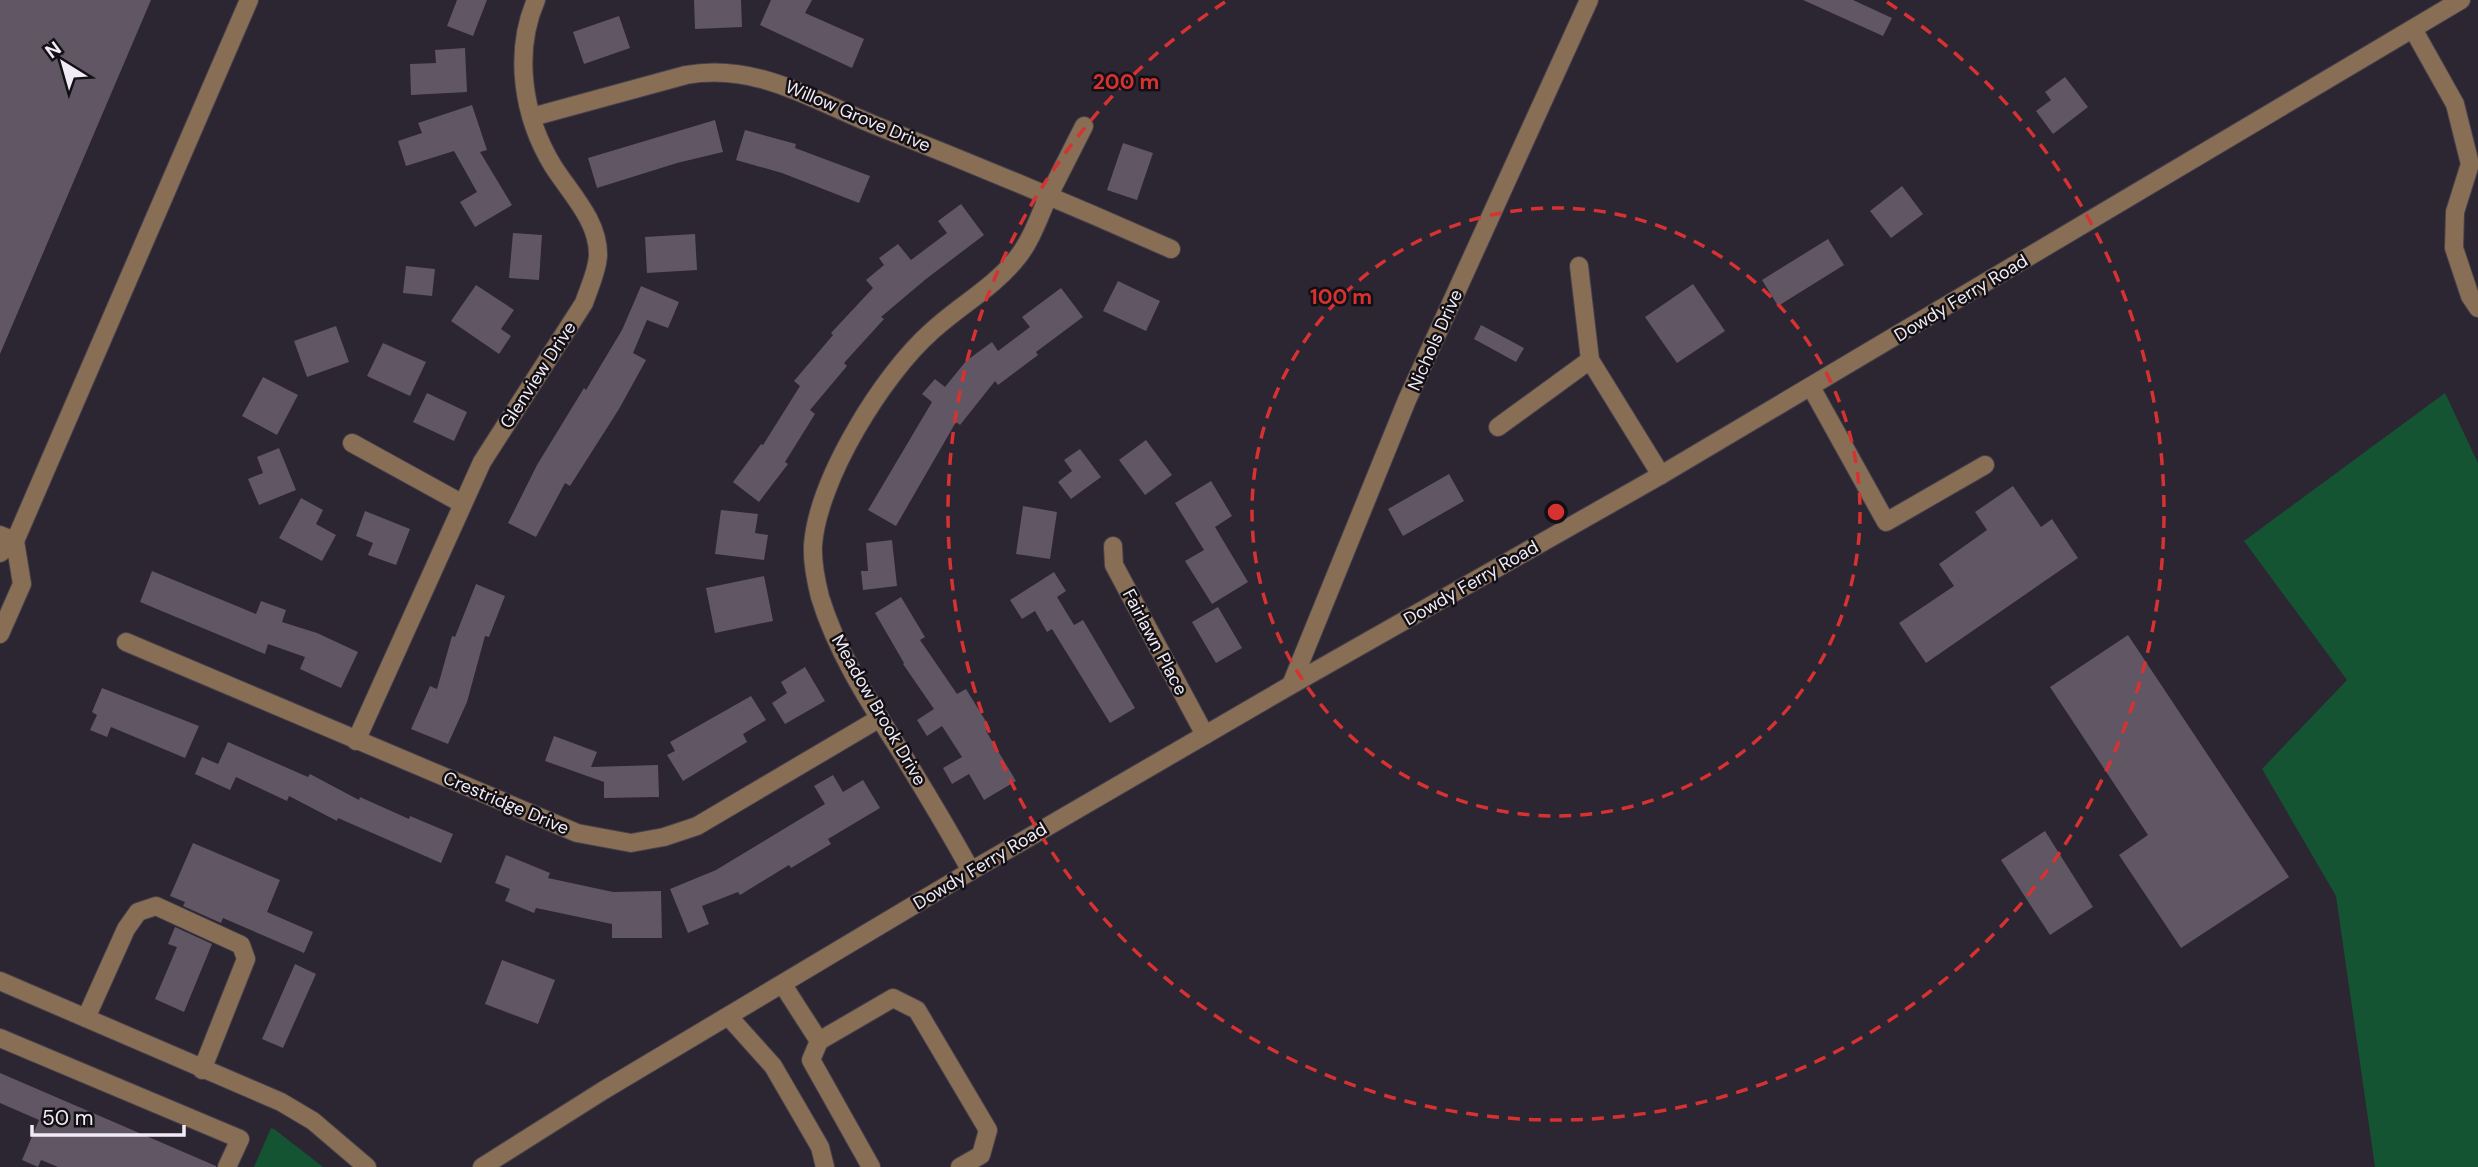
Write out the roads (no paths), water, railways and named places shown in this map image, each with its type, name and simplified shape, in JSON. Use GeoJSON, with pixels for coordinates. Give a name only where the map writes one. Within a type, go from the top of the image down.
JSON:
{"type":"FeatureCollection","features":[{"type":"Feature","properties":{"kind":"street"},"geometry":{"type":"LineString","coordinates":[[0,554],[249,0]]}},
{"type":"Feature","properties":{"kind":"street","name":"Glenview Drive"},"geometry":{"type":"LineString","coordinates":[[356,741],[461,503],[482,462],[584,303],[598,256],[594,232],[585,212],[552,164],[532,117],[523,66],[524,40],[536,0]]}},
{"type":"Feature","properties":{"kind":"street","name":"Nichols Drive"},"geometry":{"type":"LineString","coordinates":[[1291,685],[1407,400],[1589,0]]}},
{"type":"Feature","properties":{"kind":"street","name":"Dowdy Ferry Road"},"geometry":{"type":"LineString","coordinates":[[482,1167],[604,1090],[971,871],[1661,475],[2461,0]]}},
{"type":"Feature","properties":{"kind":"street"},"geometry":{"type":"LineString","coordinates":[[2413,29],[2455,104],[2470,164],[2455,212],[2454,248],[2470,296],[2478,308]]}},
{"type":"Feature","properties":{"kind":"street","name":"Willow Grove Drive"},"geometry":{"type":"LineString","coordinates":[[532,117],[686,75],[701,72],[741,73],[801,92],[1171,249]]}},
{"type":"Feature","properties":{"kind":"street","name":"Meadow Brook Drive"},"geometry":{"type":"LineString","coordinates":[[971,871],[940,814],[849,666],[821,597],[814,571],[813,545],[818,517],[832,479],[855,433],[883,389],[906,357],[931,332],[1017,258],[1084,126]]}},
{"type":"Feature","properties":{"kind":"street"},"geometry":{"type":"LineString","coordinates":[[1579,266],[1590,360],[1661,475]]}},
{"type":"Feature","properties":{"kind":"street"},"geometry":{"type":"LineString","coordinates":[[1498,427],[1590,360]]}},
{"type":"Feature","properties":{"kind":"street"},"geometry":{"type":"LineString","coordinates":[[1811,387],[1886,522],[1984,465]]}},
{"type":"Feature","properties":{"kind":"street"},"geometry":{"type":"LineString","coordinates":[[352,443],[461,503]]}},
{"type":"Feature","properties":{"kind":"street"},"geometry":{"type":"LineString","coordinates":[[0,634],[22,584],[8,538]]}},
{"type":"Feature","properties":{"kind":"street","name":"Fairlawn Place"},"geometry":{"type":"LineString","coordinates":[[1113,546],[1114,565],[1205,735]]}},
{"type":"Feature","properties":{"kind":"street","name":"Crestridge Drive"},"geometry":{"type":"LineString","coordinates":[[126,642],[577,833],[631,843],[664,837],[698,826],[880,718]]}},
{"type":"Feature","properties":{"kind":"street"},"geometry":{"type":"LineString","coordinates":[[86,1018],[125,929],[138,912],[156,906],[241,946],[246,959],[202,1070]]}},
{"type":"Feature","properties":{"kind":"street"},"geometry":{"type":"LineString","coordinates":[[0,981],[281,1102],[313,1121],[367,1167]]}},
{"type":"Feature","properties":{"kind":"street"},"geometry":{"type":"LineString","coordinates":[[783,985],[819,1041]]}},
{"type":"Feature","properties":{"kind":"street"},"geometry":{"type":"LineString","coordinates":[[872,1167],[811,1060],[819,1041],[893,998],[917,1010],[988,1130],[981,1154],[960,1167]]}},
{"type":"Feature","properties":{"kind":"street"},"geometry":{"type":"LineString","coordinates":[[729,1017],[773,1066],[820,1147],[825,1167]]}},
{"type":"Feature","properties":{"kind":"street"},"geometry":{"type":"LineString","coordinates":[[0,1038],[240,1139],[227,1167]]}}]}
